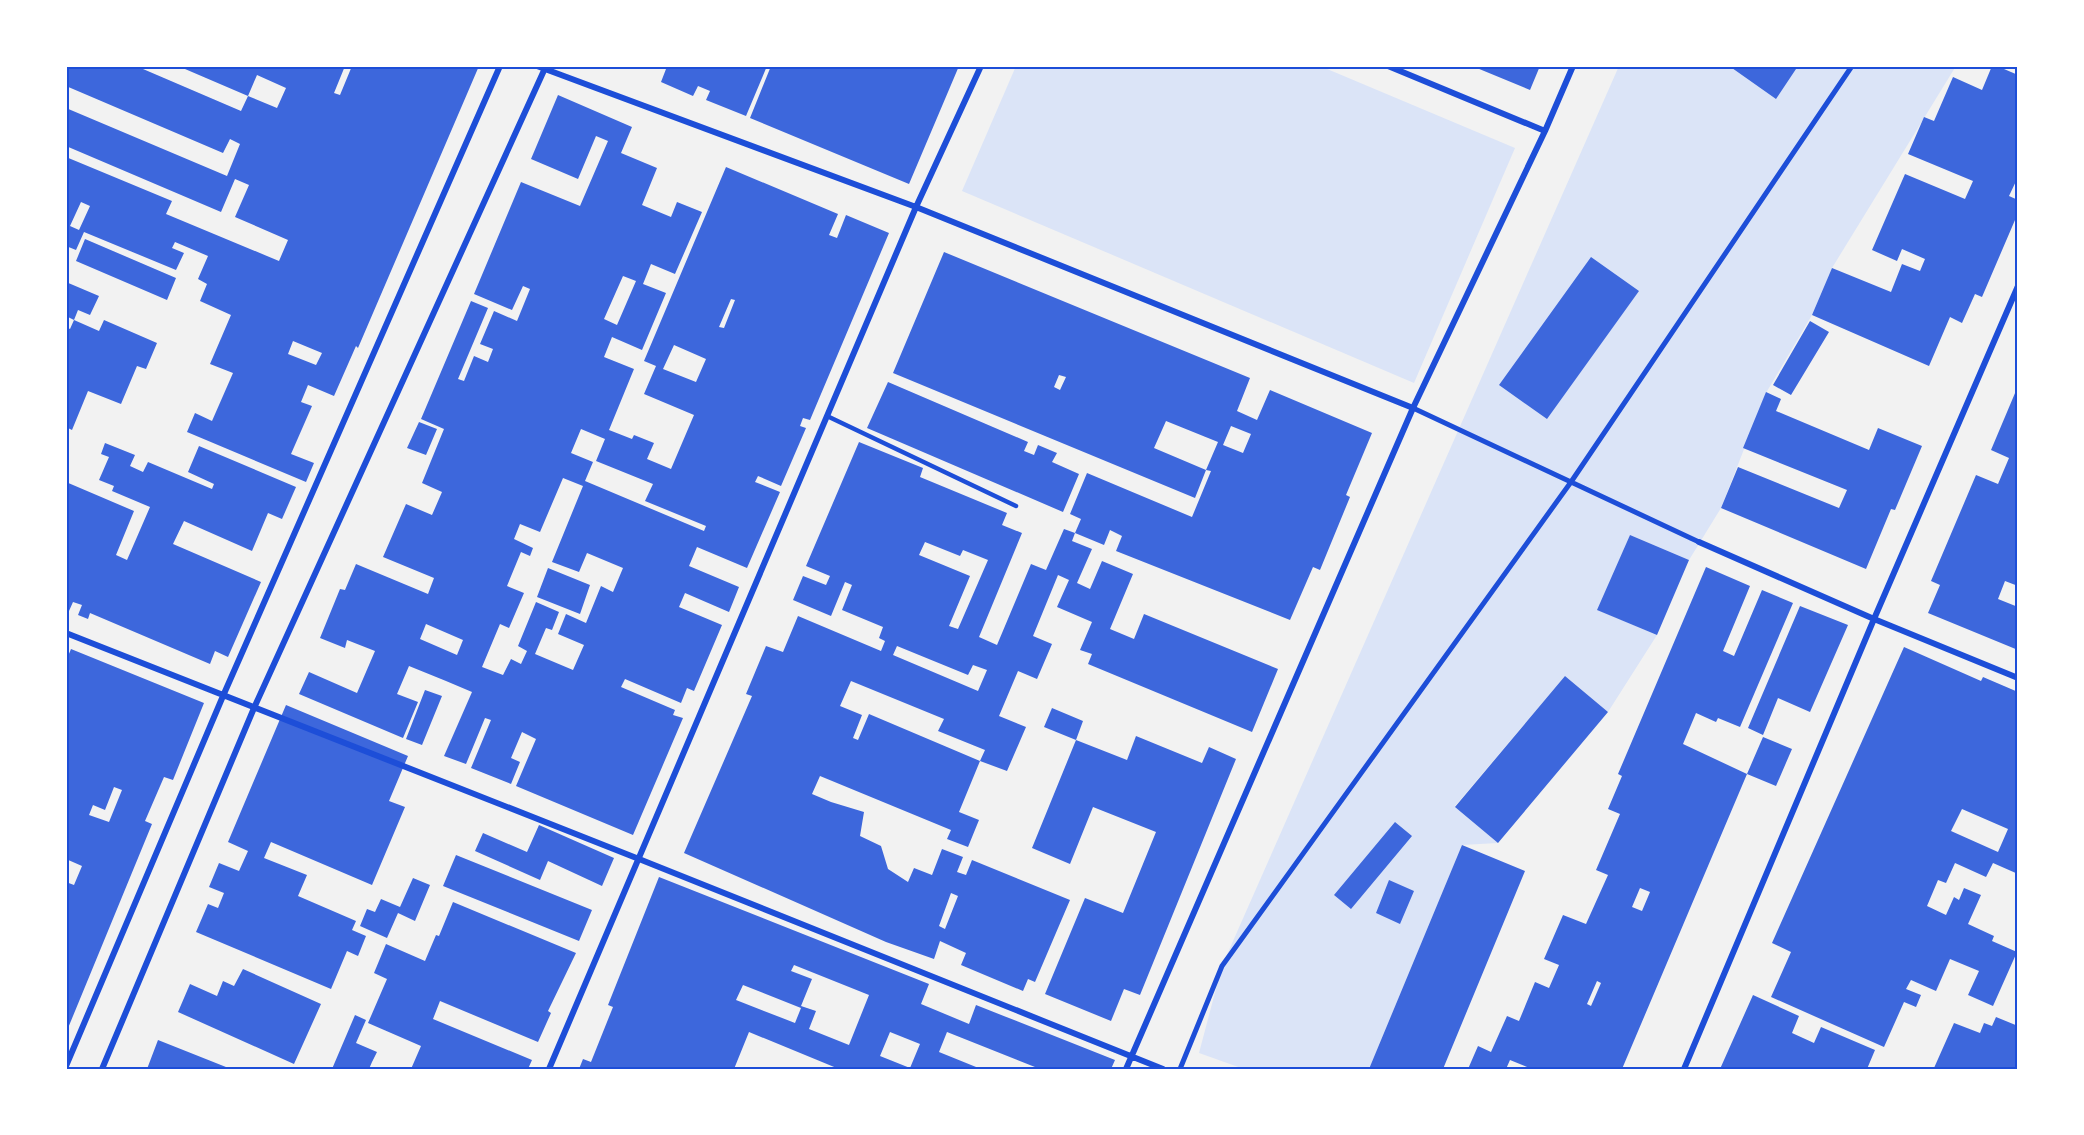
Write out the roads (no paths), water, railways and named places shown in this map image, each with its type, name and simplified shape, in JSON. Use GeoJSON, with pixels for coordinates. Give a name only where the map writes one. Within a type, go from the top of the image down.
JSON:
{"type":"FeatureCollection","features":[{"type":"Feature","properties":{"kind":"street"},"geometry":{"type":"LineString","coordinates":[[66,1066],[223,696],[500,66]]}},
{"type":"Feature","properties":{"kind":"street"},"geometry":{"type":"LineString","coordinates":[[537,66],[916,207],[1413,408],[1699,542],[1874,619],[2018,678]]}},
{"type":"Feature","properties":{"kind":"street"},"geometry":{"type":"LineString","coordinates":[[549,1069],[916,207],[981,66]]}},
{"type":"Feature","properties":{"kind":"street"},"geometry":{"type":"LineString","coordinates":[[1388,66],[1545,131]]}},
{"type":"Feature","properties":{"kind":"street"},"geometry":{"type":"LineString","coordinates":[[1126,1069],[1413,408],[1545,131],[1573,66]]}},
{"type":"Feature","properties":{"kind":"street"},"geometry":{"type":"LineString","coordinates":[[1180,1069],[1222,966],[1571,482],[1852,66]]}},
{"type":"Feature","properties":{"kind":"street"},"geometry":{"type":"LineString","coordinates":[[102,1069],[254,708],[545,68]]}},
{"type":"Feature","properties":{"kind":"street"},"geometry":{"type":"LineString","coordinates":[[1684,1069],[2018,286]]}},
{"type":"Feature","properties":{"kind":"street"},"geometry":{"type":"LineString","coordinates":[[66,633],[1163,1069]]}},
{"type":"Feature","properties":{"kind":"lane"},"geometry":{"type":"LineString","coordinates":[[827,416],[1016,506]]}}]}
